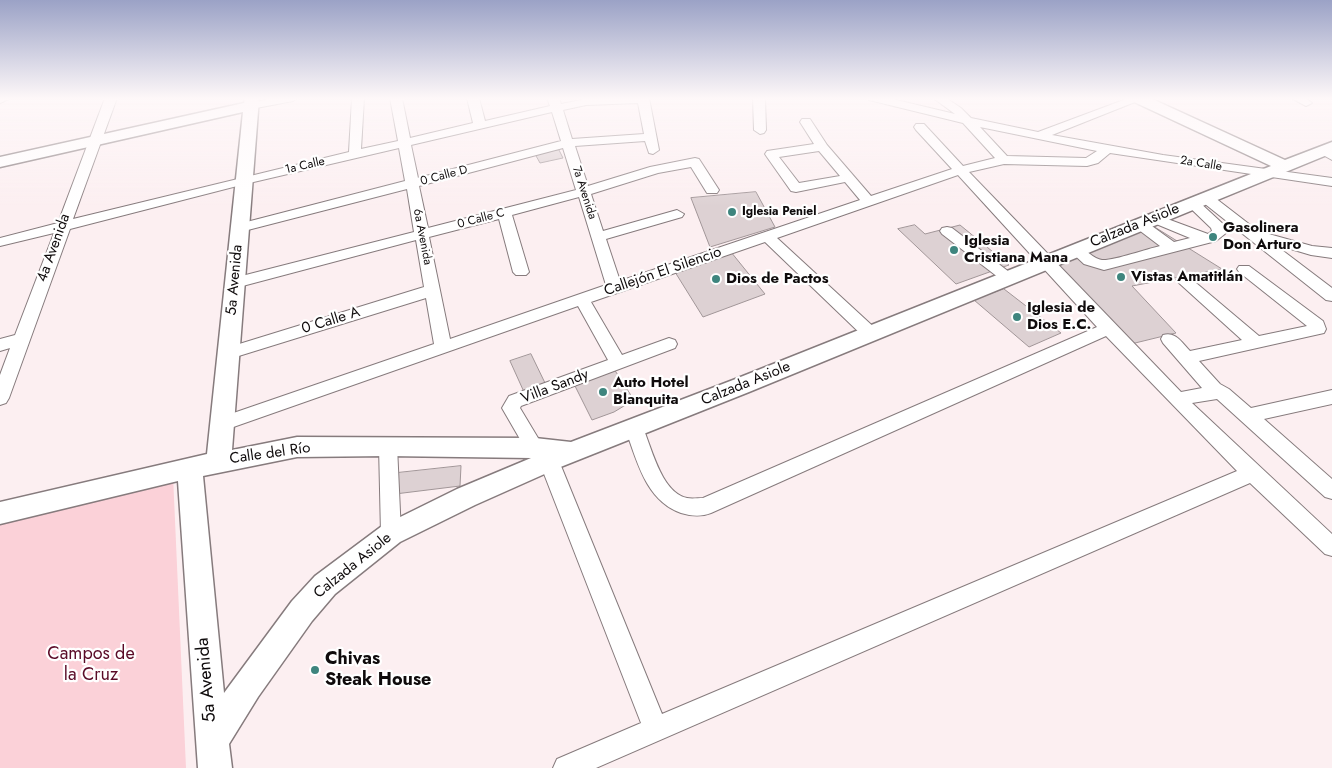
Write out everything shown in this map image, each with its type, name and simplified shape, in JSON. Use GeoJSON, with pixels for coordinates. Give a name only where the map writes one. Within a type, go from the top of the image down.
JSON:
{"type":"FeatureCollection","features":[{"type":"Feature","properties":{"kind":"main road"},"geometry":{"type":"LineString","coordinates":[[0,162],[123,134]]}},
{"type":"Feature","properties":{"kind":"main road","name":"5a Avenida"},"geometry":{"type":"LineString","coordinates":[[219,461],[249,134]]}},
{"type":"Feature","properties":{"kind":"main road"},"geometry":{"type":"LineString","coordinates":[[1216,134],[1285,166]]}},
{"type":"Feature","properties":{"kind":"main road","name":"Calzada Asiole"},"geometry":{"type":"LineString","coordinates":[[575,451],[871,334],[1140,224],[1201,205],[1265,173],[1329,151]]}},
{"type":"Feature","properties":{"kind":"main road","name":"Calle del Río"},"geometry":{"type":"LineString","coordinates":[[0,513],[219,461],[297,447],[388,446],[542,455],[575,451]]}},
{"type":"Feature","properties":{"kind":"main road","name":"Calzada Asiole"},"geometry":{"type":"LineString","coordinates":[[214,755],[247,686],[302,611],[325,585],[391,534],[466,497],[542,455]]}},
{"type":"Feature","properties":{"kind":"main road","name":"5a Avenida"},"geometry":{"type":"LineString","coordinates":[[190,468],[214,755]]}},
{"type":"Feature","properties":{"kind":"street","name":"4a Avenida"},"geometry":{"type":"LineString","coordinates":[[0,398],[97,134]]}},
{"type":"Feature","properties":{"kind":"street"},"geometry":{"type":"LineString","coordinates":[[355,154],[356,134]]}},
{"type":"Feature","properties":{"kind":"street","name":"6a Avenida"},"geometry":{"type":"LineString","coordinates":[[402,134],[443,346]]}},
{"type":"Feature","properties":{"kind":"street","name":"1a Calle"},"geometry":{"type":"LineString","coordinates":[[0,242],[244,180],[445,134]]}},
{"type":"Feature","properties":{"kind":"street","name":"7a Avenida"},"geometry":{"type":"LineString","coordinates":[[565,134],[615,288]]}},
{"type":"Feature","properties":{"kind":"street"},"geometry":{"type":"LineString","coordinates":[[649,134],[653,150]]}},
{"type":"Feature","properties":{"kind":"street"},"geometry":{"type":"LineString","coordinates":[[814,134],[822,147],[868,201]]}},
{"type":"Feature","properties":{"kind":"street"},"geometry":{"type":"LineString","coordinates":[[926,134],[1108,329],[1177,400],[1252,474],[1328,541]]}},
{"type":"Feature","properties":{"kind":"street"},"geometry":{"type":"LineString","coordinates":[[979,134],[1004,160]]}},
{"type":"Feature","properties":{"kind":"street","name":"2a Calle"},"geometry":{"type":"LineString","coordinates":[[1028,134],[1106,149],[1332,182]]}},
{"type":"Feature","properties":{"kind":"street"},"geometry":{"type":"LineString","coordinates":[[1039,136],[1045,134]]}},
{"type":"Feature","properties":{"kind":"street","name":"0 Calle D"},"geometry":{"type":"LineString","coordinates":[[240,228],[568,143],[650,137]]}},
{"type":"Feature","properties":{"kind":"street"},"geometry":{"type":"LineString","coordinates":[[822,147],[771,154],[796,188],[848,178]]}},
{"type":"Feature","properties":{"kind":"street","name":"Callejón El Silencio"},"geometry":{"type":"LineString","coordinates":[[222,424],[443,346],[960,170],[1004,160],[1087,162],[1094,160],[1106,149]]}},
{"type":"Feature","properties":{"kind":"street","name":"0 Calle C"},"geometry":{"type":"LineString","coordinates":[[235,283],[584,192],[655,170],[695,162],[712,190]]}},
{"type":"Feature","properties":{"kind":"street"},"geometry":{"type":"LineString","coordinates":[[1177,228],[1201,205]]}},
{"type":"Feature","properties":{"kind":"street"},"geometry":{"type":"LineString","coordinates":[[1201,205],[1249,231],[1332,296]]}},
{"type":"Feature","properties":{"kind":"street"},"geometry":{"type":"LineString","coordinates":[[1076,250],[1089,261],[1104,265],[1207,238],[1219,231],[1201,205]]}},
{"type":"Feature","properties":{"kind":"street"},"geometry":{"type":"LineString","coordinates":[[504,213],[521,272]]}},
{"type":"Feature","properties":{"kind":"street"},"geometry":{"type":"LineString","coordinates":[[598,237],[677,214]]}},
{"type":"Feature","properties":{"kind":"street"},"geometry":{"type":"LineString","coordinates":[[1140,224],[1177,228],[1207,238]]}},
{"type":"Feature","properties":{"kind":"street"},"geometry":{"type":"LineString","coordinates":[[1140,224],[1165,250]]}},
{"type":"Feature","properties":{"kind":"street"},"geometry":{"type":"LineString","coordinates":[[947,231],[1008,278]]}},
{"type":"Feature","properties":{"kind":"street"},"geometry":{"type":"LineString","coordinates":[[1249,231],[1312,250],[1332,253]]}},
{"type":"Feature","properties":{"kind":"street"},"geometry":{"type":"LineString","coordinates":[[767,236],[871,334]]}},
{"type":"Feature","properties":{"kind":"street"},"geometry":{"type":"LineString","coordinates":[[1244,269],[1332,338]]}},
{"type":"Feature","properties":{"kind":"street"},"geometry":{"type":"LineString","coordinates":[[1184,280],[1255,342]]}},
{"type":"Feature","properties":{"kind":"street","name":"0 Calle A"},"geometry":{"type":"LineString","coordinates":[[229,353],[433,290]]}},
{"type":"Feature","properties":{"kind":"street"},"geometry":{"type":"LineString","coordinates":[[582,299],[618,363]]}},
{"type":"Feature","properties":{"kind":"street"},"geometry":{"type":"LineString","coordinates":[[1186,358],[1316,330],[1319,327]]}},
{"type":"Feature","properties":{"kind":"street"},"geometry":{"type":"LineString","coordinates":[[634,428],[659,487],[666,497],[687,508],[704,507],[1108,329]]}},
{"type":"Feature","properties":{"kind":"street"},"geometry":{"type":"LineString","coordinates":[[0,345],[21,339]]}},
{"type":"Feature","properties":{"kind":"street"},"geometry":{"type":"LineString","coordinates":[[1170,339],[1214,389],[1330,487]]}},
{"type":"Feature","properties":{"kind":"street","name":"Villa Sandy"},"geometry":{"type":"LineString","coordinates":[[542,455],[511,408],[515,401],[668,344]]}},
{"type":"Feature","properties":{"kind":"street"},"geometry":{"type":"LineString","coordinates":[[1177,400],[1213,392],[1214,389]]}},
{"type":"Feature","properties":{"kind":"street"},"geometry":{"type":"LineString","coordinates":[[1247,416],[1332,397]]}},
{"type":"Feature","properties":{"kind":"street"},"geometry":{"type":"LineString","coordinates":[[388,446],[391,534]]}},
{"type":"Feature","properties":{"kind":"street"},"geometry":{"type":"LineString","coordinates":[[542,455],[656,729]]}},
{"type":"Feature","properties":{"kind":"street"},"geometry":{"type":"LineString","coordinates":[[566,768],[1252,474]]}},
{"type":"Feature","properties":{"kind":"green space","name":"Campos de la Cruz"},"geometry":{"type":"Polygon","coordinates":[[[173,475],[186,768],[0,768],[0,522],[173,475]]]}},
{"type":"Feature","properties":{"kind":"building"},"geometry":{"type":"Polygon","coordinates":[[[559,150],[563,158],[540,163],[535,154],[559,150]]]}},
{"type":"Feature","properties":{"kind":"building","name":"Iglesia Peniel"},"geometry":{"type":"Polygon","coordinates":[[[756,192],[775,227],[710,247],[691,198],[756,192]]]}},
{"type":"Feature","properties":{"kind":"building","name":"Iglesia Cristiana Mana"},"geometry":{"type":"Polygon","coordinates":[[[915,225],[925,234],[960,225],[1009,265],[956,284],[898,229],[915,225]]]}},
{"type":"Feature","properties":{"kind":"building","name":"Vistas Amatitlán"},"geometry":{"type":"Polygon","coordinates":[[[1153,226],[1222,269],[1132,286],[1176,333],[1131,344],[1052,264],[1153,226]]]}},
{"type":"Feature","properties":{"kind":"building","name":"Dios de Pactos"},"geometry":{"type":"Polygon","coordinates":[[[731,252],[765,294],[703,317],[675,272],[731,252]]]}},
{"type":"Feature","properties":{"kind":"building","name":"Iglesia de Dios E.C."},"geometry":{"type":"Polygon","coordinates":[[[1004,289],[1061,333],[1029,347],[974,300],[1004,289]]]}},
{"type":"Feature","properties":{"kind":"building"},"geometry":{"type":"Polygon","coordinates":[[[531,354],[546,385],[524,392],[510,361],[531,354]]]}},
{"type":"Feature","properties":{"kind":"building","name":"Auto Hotel Blanquita"},"geometry":{"type":"Polygon","coordinates":[[[614,369],[634,400],[614,412],[592,420],[574,384],[614,369]]]}},
{"type":"Feature","properties":{"kind":"building"},"geometry":{"type":"Polygon","coordinates":[[[461,466],[460,486],[395,494],[397,473],[461,466]]]}},
{"type":"Feature","properties":{"kind":"place","name":"Iglesia Peniel"},"geometry":{"type":"Point","coordinates":[732,212]}},
{"type":"Feature","properties":{"kind":"place","name":"Gasolinera Don Arturo"},"geometry":{"type":"Point","coordinates":[1213,237]}},
{"type":"Feature","properties":{"kind":"place","name":"Iglesia Cristiana Mana"},"geometry":{"type":"Point","coordinates":[954,250]}},
{"type":"Feature","properties":{"kind":"place","name":"Vistas Amatitlán"},"geometry":{"type":"Point","coordinates":[1121,277]}},
{"type":"Feature","properties":{"kind":"place","name":"Dios de Pactos"},"geometry":{"type":"Point","coordinates":[716,279]}},
{"type":"Feature","properties":{"kind":"place","name":"Iglesia de Dios E.C."},"geometry":{"type":"Point","coordinates":[1017,317]}},
{"type":"Feature","properties":{"kind":"place","name":"Auto Hotel Blanquita"},"geometry":{"type":"Point","coordinates":[603,392]}},
{"type":"Feature","properties":{"kind":"place","name":"Chivas Steak House"},"geometry":{"type":"Point","coordinates":[315,670]}}]}
